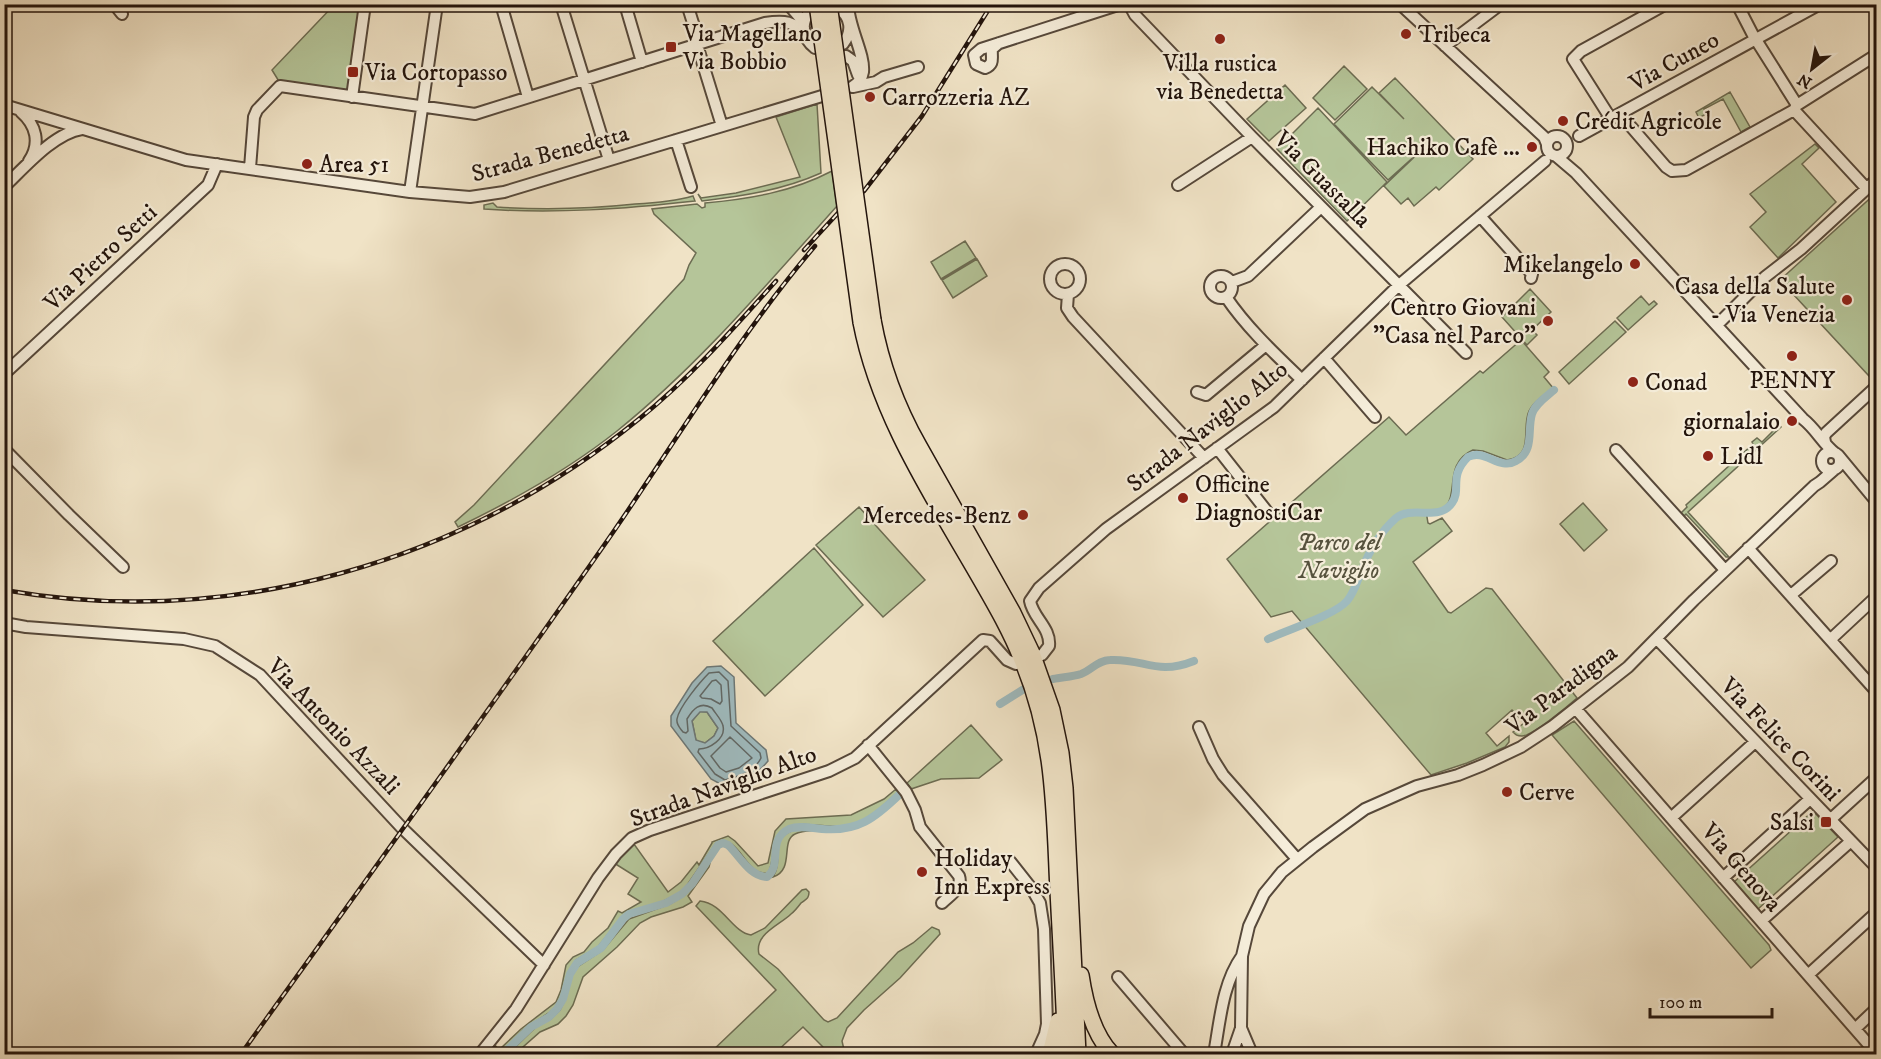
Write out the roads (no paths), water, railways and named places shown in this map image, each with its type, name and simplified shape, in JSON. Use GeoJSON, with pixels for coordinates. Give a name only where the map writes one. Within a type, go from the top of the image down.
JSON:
{"type":"FeatureCollection","features":[{"type":"Feature","properties":{"kind":"highway"},"geometry":{"type":"LineString","coordinates":[[811,6],[874,370],[892,420],[912,459],[1019,651],[1044,727],[1052,770],[1066,1054]]}},
{"type":"Feature","properties":{"kind":"highway"},"geometry":{"type":"LineString","coordinates":[[839,6],[867,321],[907,423],[1021,629],[1045,685],[1054,718],[1062,762],[1078,1054]]}},
{"type":"Feature","properties":{"kind":"highway"},"geometry":{"type":"LineString","coordinates":[[1070,884],[1081,978],[1091,1018],[1103,1045],[1112,1054]]}},
{"type":"Feature","properties":{"kind":"highway"},"geometry":{"type":"LineString","coordinates":[[1050,1054],[1059,1016],[1060,938]]}},
{"type":"Feature","properties":{"kind":"street"},"geometry":{"type":"LineString","coordinates":[[46,4],[55,4]]}},
{"type":"Feature","properties":{"kind":"street"},"geometry":{"type":"LineString","coordinates":[[114,4],[122,14]]}},
{"type":"Feature","properties":{"kind":"street"},"geometry":{"type":"LineString","coordinates":[[352,97],[365,4]]}},
{"type":"Feature","properties":{"kind":"street"},"geometry":{"type":"LineString","coordinates":[[410,192],[437,4]]}},
{"type":"Feature","properties":{"kind":"street"},"geometry":{"type":"LineString","coordinates":[[501,4],[528,97]]}},
{"type":"Feature","properties":{"kind":"street"},"geometry":{"type":"LineString","coordinates":[[561,4],[609,160]]}},
{"type":"Feature","properties":{"kind":"street"},"geometry":{"type":"LineString","coordinates":[[625,4],[642,62]]}},
{"type":"Feature","properties":{"kind":"street"},"geometry":{"type":"LineString","coordinates":[[687,4],[722,126]]}},
{"type":"Feature","properties":{"kind":"street"},"geometry":{"type":"LineString","coordinates":[[788,4],[801,19],[805,33]]}},
{"type":"Feature","properties":{"kind":"street"},"geometry":{"type":"LineString","coordinates":[[999,43],[1121,4]]}},
{"type":"Feature","properties":{"kind":"street","name":"Via Guastalla"},"geometry":{"type":"LineString","coordinates":[[1129,4],[1135,15],[1252,137],[1466,353]]}},
{"type":"Feature","properties":{"kind":"street"},"geometry":{"type":"LineString","coordinates":[[1400,4],[1554,147],[1804,420],[1819,444],[1822,461],[1827,469],[1841,467],[1850,472],[1876,501]]}},
{"type":"Feature","properties":{"kind":"street"},"geometry":{"type":"LineString","coordinates":[[1445,46],[1500,4]]}},
{"type":"Feature","properties":{"kind":"street"},"geometry":{"type":"LineString","coordinates":[[1666,4],[1581,51],[1573,59],[1615,116],[1672,171],[1686,170],[1795,108],[1876,55]]}},
{"type":"Feature","properties":{"kind":"street"},"geometry":{"type":"LineString","coordinates":[[1737,4],[1795,108],[1867,189]]}},
{"type":"Feature","properties":{"kind":"street","name":"Via Cuneo"},"geometry":{"type":"LineString","coordinates":[[1554,147],[1579,136],[1820,4]]}},
{"type":"Feature","properties":{"kind":"street"},"geometry":{"type":"LineString","coordinates":[[805,33],[805,19],[811,6]]}},
{"type":"Feature","properties":{"kind":"street"},"geometry":{"type":"LineString","coordinates":[[839,6],[850,23],[862,62],[861,78]]}},
{"type":"Feature","properties":{"kind":"street"},"geometry":{"type":"LineString","coordinates":[[250,168],[254,117],[257,110],[280,86],[474,114],[773,22],[792,23],[805,33],[815,48]]}},
{"type":"Feature","properties":{"kind":"street"},"geometry":{"type":"LineString","coordinates":[[850,23],[845,52],[851,68],[850,85]]}},
{"type":"Feature","properties":{"kind":"street"},"geometry":{"type":"LineString","coordinates":[[845,52],[853,61],[861,78]]}},
{"type":"Feature","properties":{"kind":"street"},"geometry":{"type":"LineString","coordinates":[[862,62],[869,73],[879,79]]}},
{"type":"Feature","properties":{"kind":"street"},"geometry":{"type":"LineString","coordinates":[[850,85],[861,84],[918,67]]}},
{"type":"Feature","properties":{"kind":"street"},"geometry":{"type":"LineString","coordinates":[[850,85],[861,78],[879,79]]}},
{"type":"Feature","properties":{"kind":"street","name":"Strada Benedetta"},"geometry":{"type":"LineString","coordinates":[[4,105],[186,160],[410,192],[470,198],[486,196],[822,96]]}},
{"type":"Feature","properties":{"kind":"street"},"geometry":{"type":"LineString","coordinates":[[17,109],[30,121],[36,132],[35,149],[26,166]]}},
{"type":"Feature","properties":{"kind":"street"},"geometry":{"type":"LineString","coordinates":[[36,132],[51,118],[57,131],[53,143]]}},
{"type":"Feature","properties":{"kind":"street"},"geometry":{"type":"LineString","coordinates":[[4,187],[53,143],[71,131],[85,129]]}},
{"type":"Feature","properties":{"kind":"street"},"geometry":{"type":"LineString","coordinates":[[1178,185],[1252,137]]}},
{"type":"Feature","properties":{"kind":"street"},"geometry":{"type":"LineString","coordinates":[[676,140],[691,188]]}},
{"type":"Feature","properties":{"kind":"street","name":"Strada Naviglio Alto"},"geometry":{"type":"LineString","coordinates":[[1042,655],[1048,648],[1050,639],[1030,605],[1033,594],[1106,529],[1274,407],[1399,285],[1480,216],[1554,147]]}},
{"type":"Feature","properties":{"kind":"street","name":"Via Pietro Setti"},"geometry":{"type":"LineString","coordinates":[[4,374],[208,185],[217,165]]}},
{"type":"Feature","properties":{"kind":"street"},"geometry":{"type":"LineString","coordinates":[[1717,325],[1765,277],[1801,249],[1876,180]]}},
{"type":"Feature","properties":{"kind":"street"},"geometry":{"type":"LineString","coordinates":[[1232,282],[1248,276],[1321,207]]}},
{"type":"Feature","properties":{"kind":"street"},"geometry":{"type":"LineString","coordinates":[[1480,216],[1532,274],[1531,278]]}},
{"type":"Feature","properties":{"kind":"street"},"geometry":{"type":"LineString","coordinates":[[1220,276],[1229,278],[1232,282],[1232,292],[1226,297],[1213,295],[1210,289],[1214,278],[1220,276]]}},
{"type":"Feature","properties":{"kind":"street"},"geometry":{"type":"LineString","coordinates":[[1068,294],[1067,308],[1072,317],[1204,458]]}},
{"type":"Feature","properties":{"kind":"street"},"geometry":{"type":"LineString","coordinates":[[1226,297],[1266,345],[1302,380]]}},
{"type":"Feature","properties":{"kind":"street"},"geometry":{"type":"LineString","coordinates":[[1197,392],[1206,395],[1266,345]]}},
{"type":"Feature","properties":{"kind":"street"},"geometry":{"type":"LineString","coordinates":[[1324,358],[1375,417]]}},
{"type":"Feature","properties":{"kind":"street"},"geometry":{"type":"LineString","coordinates":[[1825,442],[1826,433],[1876,387]]}},
{"type":"Feature","properties":{"kind":"street"},"geometry":{"type":"LineString","coordinates":[[1804,420],[1848,465],[1850,472]]}},
{"type":"Feature","properties":{"kind":"street"},"geometry":{"type":"LineString","coordinates":[[1217,448],[1269,514]]}},
{"type":"Feature","properties":{"kind":"street"},"geometry":{"type":"LineString","coordinates":[[4,449],[123,567]]}},
{"type":"Feature","properties":{"kind":"street"},"geometry":{"type":"LineString","coordinates":[[1616,450],[1725,570]]}},
{"type":"Feature","properties":{"kind":"street"},"geometry":{"type":"LineString","coordinates":[[1822,461],[1826,453],[1837,454]]}},
{"type":"Feature","properties":{"kind":"street"},"geometry":{"type":"LineString","coordinates":[[1835,468],[1839,463],[1837,454]]}},
{"type":"Feature","properties":{"kind":"street","name":"Via Paradigna"},"geometry":{"type":"LineString","coordinates":[[1813,486],[1822,461]]}},
{"type":"Feature","properties":{"kind":"street","name":"Via Paradigna"},"geometry":{"type":"LineString","coordinates":[[1232,1054],[1241,1028],[1242,956],[1249,926],[1264,894],[1280,875],[1365,809],[1417,786],[1466,772],[1503,756],[1529,743],[1576,709],[1618,676],[1725,570],[1835,468]]}},
{"type":"Feature","properties":{"kind":"street"},"geometry":{"type":"LineString","coordinates":[[1748,548],[1876,691]]}},
{"type":"Feature","properties":{"kind":"street"},"geometry":{"type":"LineString","coordinates":[[1791,595],[1831,561]]}},
{"type":"Feature","properties":{"kind":"street"},"geometry":{"type":"LineString","coordinates":[[1831,639],[1876,597]]}},
{"type":"Feature","properties":{"kind":"street","name":"Via Antonio Azzali"},"geometry":{"type":"LineString","coordinates":[[4,622],[26,627],[184,639],[215,646],[238,660],[260,675],[402,828],[544,965]]}},
{"type":"Feature","properties":{"kind":"street","name":"Strada Naviglio Alto"},"geometry":{"type":"LineString","coordinates":[[483,1053],[511,1017],[598,878],[616,854],[632,838],[828,771],[855,758],[986,639],[1007,660],[1016,664]]}},
{"type":"Feature","properties":{"kind":"street","name":"Via Felice Corini"},"geometry":{"type":"LineString","coordinates":[[1656,639],[1876,867]]}},
{"type":"Feature","properties":{"kind":"street","name":"Via Genova"},"geometry":{"type":"LineString","coordinates":[[1576,709],[1876,1053]]}},
{"type":"Feature","properties":{"kind":"street"},"geometry":{"type":"LineString","coordinates":[[1198,727],[1223,776],[1298,859]]}},
{"type":"Feature","properties":{"kind":"street"},"geometry":{"type":"LineString","coordinates":[[1671,818],[1755,742]]}},
{"type":"Feature","properties":{"kind":"street"},"geometry":{"type":"LineString","coordinates":[[868,745],[906,792],[920,827],[959,876],[959,885],[942,903]]}},
{"type":"Feature","properties":{"kind":"street"},"geometry":{"type":"LineString","coordinates":[[1830,820],[1876,778]]}},
{"type":"Feature","properties":{"kind":"street"},"geometry":{"type":"LineString","coordinates":[[1723,878],[1810,799]]}},
{"type":"Feature","properties":{"kind":"street"},"geometry":{"type":"LineString","coordinates":[[1761,921],[1851,841]]}},
{"type":"Feature","properties":{"kind":"street"},"geometry":{"type":"LineString","coordinates":[[1009,860],[1038,898],[1043,918],[1047,1024],[1036,1054]]}},
{"type":"Feature","properties":{"kind":"street"},"geometry":{"type":"LineString","coordinates":[[1808,975],[1876,913]]}},
{"type":"Feature","properties":{"kind":"street","name":"Via Paradigna"},"geometry":{"type":"LineString","coordinates":[[1214,1054],[1227,986],[1242,956]]}},
{"type":"Feature","properties":{"kind":"street"},"geometry":{"type":"LineString","coordinates":[[1118,977],[1184,1054]]}},
{"type":"Feature","properties":{"kind":"street"},"geometry":{"type":"LineString","coordinates":[[1855,1029],[1876,1009]]}},
{"type":"Feature","properties":{"kind":"street","name":"Via Paradigna"},"geometry":{"type":"LineString","coordinates":[[1241,1028],[1252,1054]]}},
{"type":"Feature","properties":{"kind":"water"},"geometry":{"type":"Polygon","coordinates":[[[721,666],[734,677],[736,723],[766,750],[768,761],[749,778],[724,786],[711,779],[671,726],[671,716],[692,683],[707,667],[721,666]],[[700,712],[692,721],[696,740],[705,743],[714,736],[718,728],[707,712],[700,712]]]}},
{"type":"Feature","properties":{"kind":"waterway"},"geometry":{"type":"LineString","coordinates":[[1268,639],[1322,617],[1347,601],[1375,543],[1396,518],[1402,514],[1433,513],[1447,509],[1455,498],[1458,471],[1468,457],[1480,455],[1504,463],[1510,463],[1522,457],[1528,446],[1533,410],[1554,390]]}},
{"type":"Feature","properties":{"kind":"waterway"},"geometry":{"type":"LineString","coordinates":[[1053,679],[1081,674],[1106,660],[1132,661],[1160,667],[1194,661]]}},
{"type":"Feature","properties":{"kind":"waterway"},"geometry":{"type":"LineString","coordinates":[[1000,704],[1024,689]]}},
{"type":"Feature","properties":{"kind":"waterway"},"geometry":{"type":"LineString","coordinates":[[503,1054],[531,1027],[549,1017],[557,1009],[563,999],[570,974],[577,963],[601,948],[629,914],[666,903],[682,894],[692,884],[718,845],[723,843],[728,845],[750,869],[767,877],[774,866],[778,839],[789,829],[801,827],[835,829],[856,826],[874,816],[900,794]]}},
{"type":"Feature","properties":{"kind":"railway"},"geometry":{"type":"LineString","coordinates":[[864,191],[922,116],[992,4]]}},
{"type":"Feature","properties":{"kind":"railway"},"geometry":{"type":"LineString","coordinates":[[804,250],[838,213]]}},
{"type":"Feature","properties":{"kind":"railway"},"geometry":{"type":"LineString","coordinates":[[241,1054],[627,513],[730,357],[785,282],[815,246]]}},
{"type":"Feature","properties":{"kind":"railway"},"geometry":{"type":"LineString","coordinates":[[4,590],[89,600],[174,600],[258,591],[340,574],[420,547],[497,512],[570,469],[639,419],[693,370],[776,281]]}},
{"type":"Feature","properties":{"kind":"place","name":"Tribeca"},"geometry":{"type":"Point","coordinates":[1406,34]}},
{"type":"Feature","properties":{"kind":"place","name":"Villa rustica via Benedetta"},"geometry":{"type":"Point","coordinates":[1220,39]}},
{"type":"Feature","properties":{"kind":"place","name":"Via Magellano Via Bobbio"},"geometry":{"type":"Point","coordinates":[671,47]}},
{"type":"Feature","properties":{"kind":"place","name":"Via Cortopasso"},"geometry":{"type":"Point","coordinates":[353,72]}},
{"type":"Feature","properties":{"kind":"place","name":"Carrozzeria AZ"},"geometry":{"type":"Point","coordinates":[870,97]}},
{"type":"Feature","properties":{"kind":"place","name":"Crédit Agricole"},"geometry":{"type":"Point","coordinates":[1563,121]}},
{"type":"Feature","properties":{"kind":"place","name":"Hachiko Cafè ..."},"geometry":{"type":"Point","coordinates":[1532,147]}},
{"type":"Feature","properties":{"kind":"place","name":"Area 51"},"geometry":{"type":"Point","coordinates":[307,164]}},
{"type":"Feature","properties":{"kind":"place","name":"Mikelangelo"},"geometry":{"type":"Point","coordinates":[1635,264]}},
{"type":"Feature","properties":{"kind":"place","name":"Casa della Salute - Via Venezia"},"geometry":{"type":"Point","coordinates":[1847,300]}},
{"type":"Feature","properties":{"kind":"place","name":"Centro Giovani \"Casa nel Parco\""},"geometry":{"type":"Point","coordinates":[1548,321]}},
{"type":"Feature","properties":{"kind":"place","name":"PENNY"},"geometry":{"type":"Point","coordinates":[1792,356]}},
{"type":"Feature","properties":{"kind":"place","name":"Conad"},"geometry":{"type":"Point","coordinates":[1633,382]}},
{"type":"Feature","properties":{"kind":"place","name":"giornalaio"},"geometry":{"type":"Point","coordinates":[1792,421]}},
{"type":"Feature","properties":{"kind":"place","name":"Lidl"},"geometry":{"type":"Point","coordinates":[1708,456]}},
{"type":"Feature","properties":{"kind":"place","name":"Officine DiagnostiCar"},"geometry":{"type":"Point","coordinates":[1183,498]}},
{"type":"Feature","properties":{"kind":"place","name":"Mercedes-Benz"},"geometry":{"type":"Point","coordinates":[1023,515]}},
{"type":"Feature","properties":{"kind":"place","name":"Cerve"},"geometry":{"type":"Point","coordinates":[1507,792]}},
{"type":"Feature","properties":{"kind":"place","name":"Salsi"},"geometry":{"type":"Point","coordinates":[1826,822]}},
{"type":"Feature","properties":{"kind":"place","name":"Holiday Inn Express"},"geometry":{"type":"Point","coordinates":[922,872]}},
{"type":"Feature","properties":{"kind":"park label","name":"Parco del Naviglio"},"geometry":{"type":"Point","coordinates":[1339,556]}}]}
